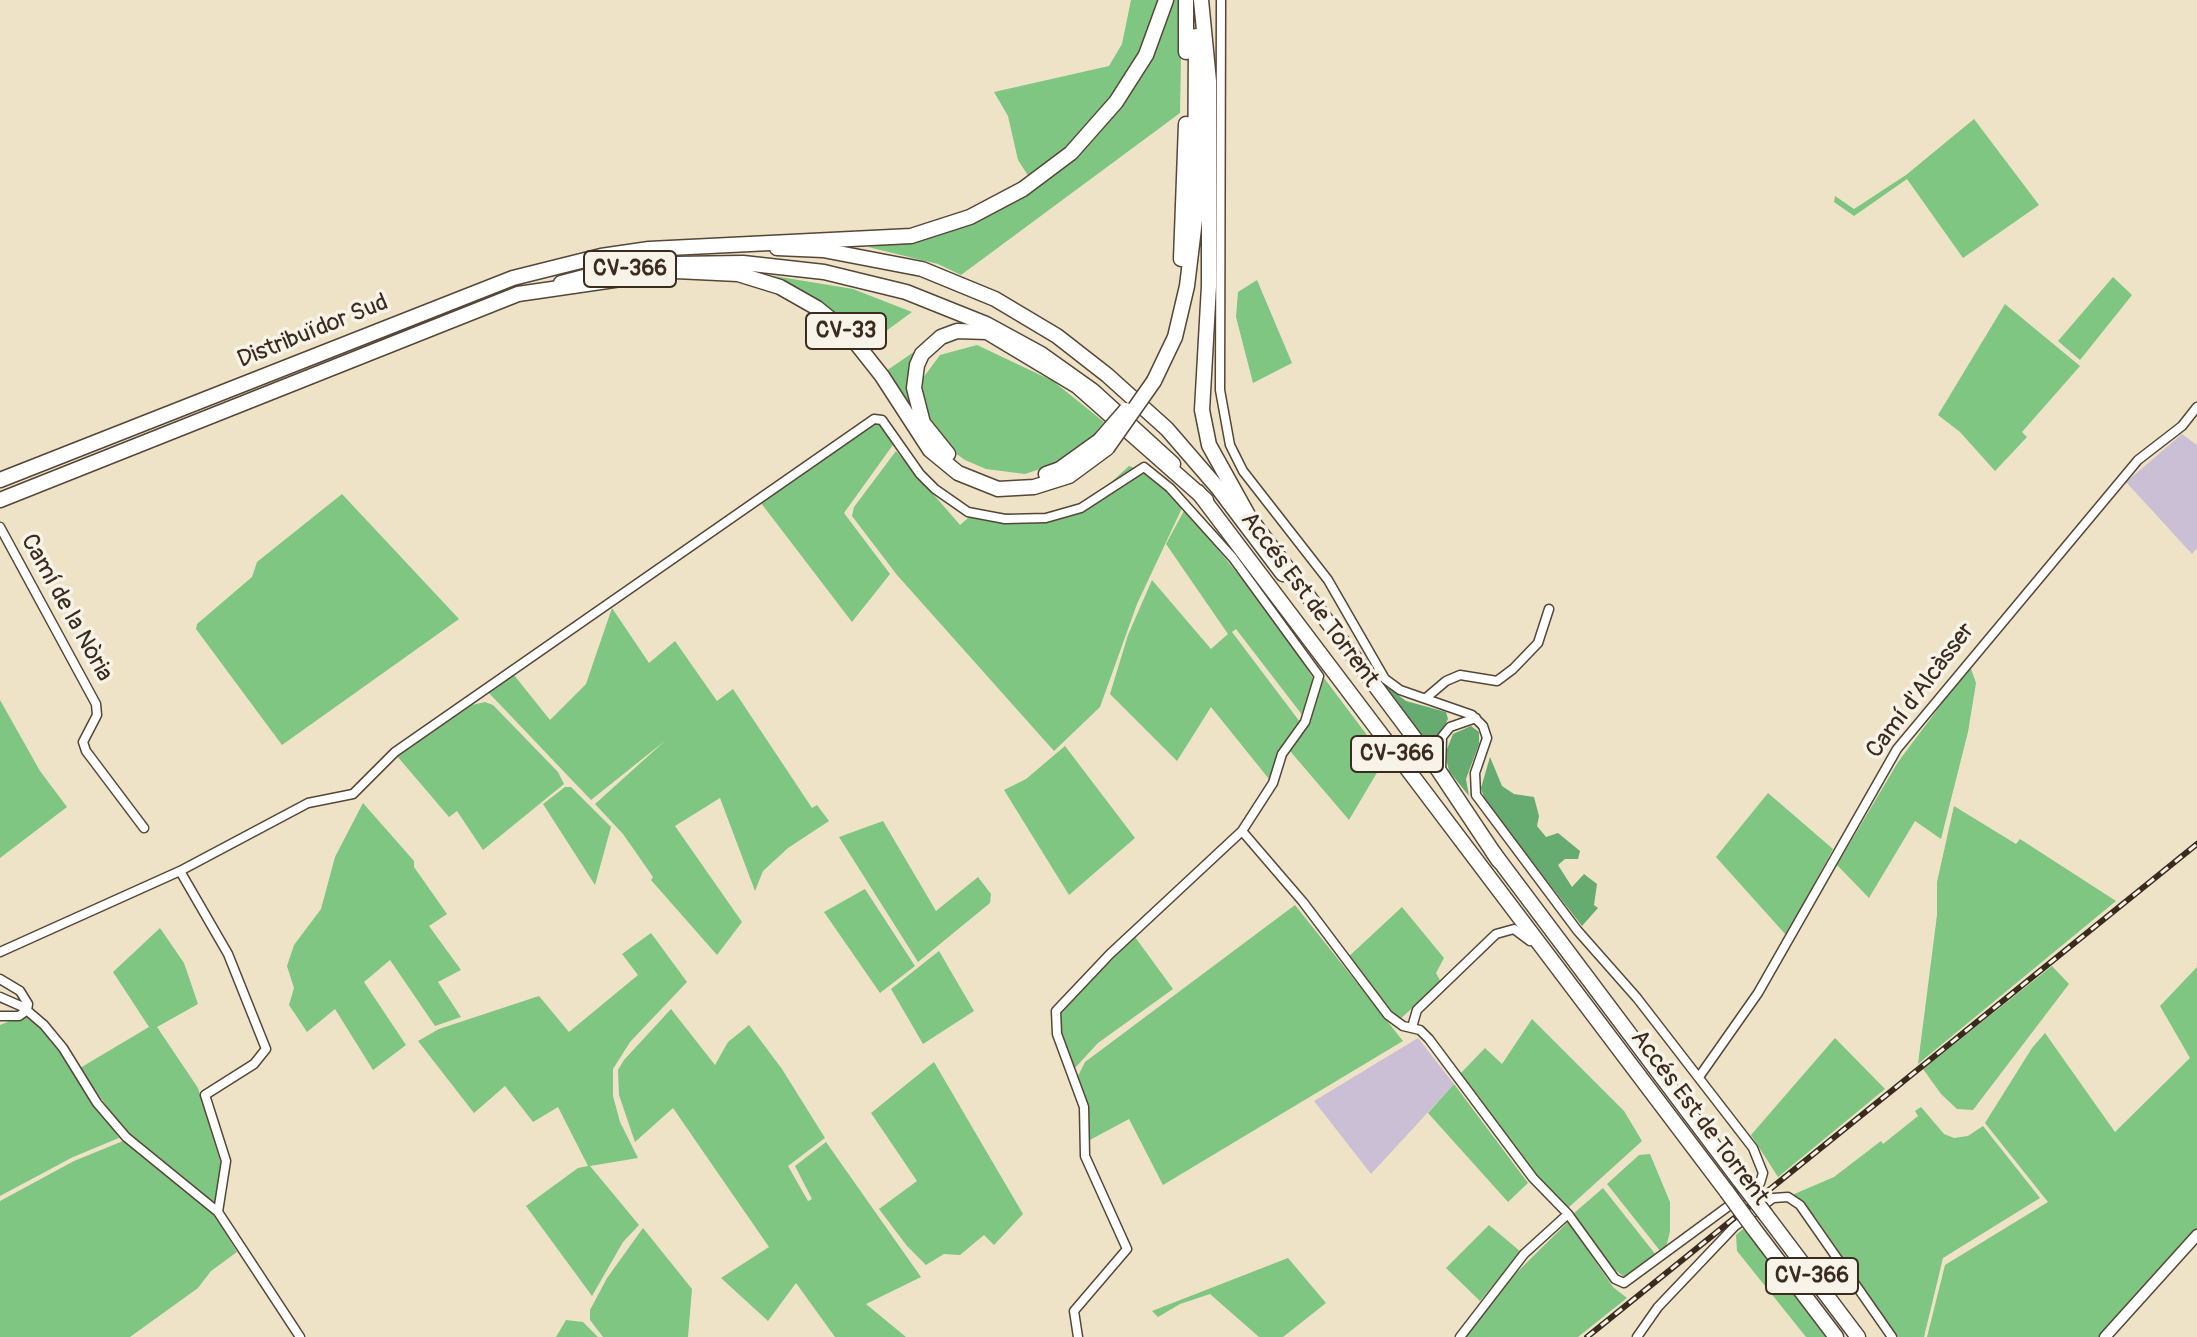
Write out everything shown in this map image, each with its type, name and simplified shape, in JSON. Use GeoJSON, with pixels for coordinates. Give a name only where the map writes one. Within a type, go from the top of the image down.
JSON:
{"type":"FeatureCollection","features":[{"type":"Feature","properties":{"kind":"main road"},"geometry":{"type":"LineString","coordinates":[[649,249],[911,236],[970,217],[1023,189],[1071,153],[1116,102],[1146,55],[1166,0]]}},
{"type":"Feature","properties":{"kind":"main road"},"geometry":{"type":"LineString","coordinates":[[1151,378],[1166,335],[1181,262],[1186,0]]}},
{"type":"Feature","properties":{"kind":"main road"},"geometry":{"type":"LineString","coordinates":[[1199,0],[1209,81],[1209,286],[1202,385],[1209,445],[1249,517],[1443,778],[1499,861]]}},
{"type":"Feature","properties":{"kind":"main road","name":"CV-33"},"geometry":{"type":"LineString","coordinates":[[518,294],[676,271],[738,274],[780,287],[805,301],[848,333],[882,376],[930,450],[958,473],[998,489],[1034,487],[1069,476],[1103,445],[1151,378],[1175,337],[1187,286],[1193,234],[1199,0]]}},
{"type":"Feature","properties":{"kind":"main road","name":"Distribuïdor Sud"},"geometry":{"type":"LineString","coordinates":[[0,480],[513,278],[601,256],[649,249]]}},
{"type":"Feature","properties":{"kind":"main road","name":"Accés Est de Torrent"},"geometry":{"type":"LineString","coordinates":[[649,249],[823,250],[922,269],[995,299],[1057,336],[1107,375],[1167,429],[1218,488],[1858,1337]]}},
{"type":"Feature","properties":{"kind":"main road","name":"Accés Est de Torrent"},"geometry":{"type":"LineString","coordinates":[[518,294],[603,272],[676,264],[743,263],[824,272],[906,292],[986,324],[1041,354],[1093,391],[1153,442],[1206,500],[1836,1337]]}},
{"type":"Feature","properties":{"kind":"main road","name":"Distribuïdor Sud"},"geometry":{"type":"LineString","coordinates":[[0,500],[518,294]]}},
{"type":"Feature","properties":{"kind":"main road"},"geometry":{"type":"LineString","coordinates":[[1103,445],[1060,469],[1032,479],[1003,480],[962,465],[938,444],[923,423],[914,388],[917,365],[931,343],[941,337],[957,331],[987,332],[1077,386],[1206,500]]}},
{"type":"Feature","properties":{"kind":"street"},"geometry":{"type":"LineString","coordinates":[[1221,0],[1220,390],[1224,425],[1243,471],[1328,580],[1385,679],[1400,690],[1446,703],[1476,718],[1487,738],[1473,784],[1483,808],[1753,1148],[1763,1173],[1760,1183],[1624,1283],[1607,1270],[1568,1214],[1533,1178],[1429,1039],[1412,1027],[1395,1023],[1303,902],[1242,831]]}},
{"type":"Feature","properties":{"kind":"street","name":"Camí d'Alcàsser"},"geometry":{"type":"LineString","coordinates":[[1699,1077],[1758,993],[1897,749],[2138,460],[2182,426],[2197,407]]}},
{"type":"Feature","properties":{"kind":"street"},"geometry":{"type":"LineString","coordinates":[[0,952],[180,871],[308,803],[353,794],[395,752],[874,419],[882,420],[920,474],[968,512],[1005,519],[1046,518],[1081,508],[1144,467],[1170,488],[1233,558],[1319,676],[1305,722],[1282,754],[1273,783],[1242,831],[1110,954],[1056,1011],[1057,1034],[1084,1107],[1085,1156],[1127,1249],[1074,1311],[1078,1337]]}},
{"type":"Feature","properties":{"kind":"street","name":"Camí de la Nòria"},"geometry":{"type":"LineString","coordinates":[[0,527],[96,704],[97,715],[83,742],[86,751],[144,828]]}},
{"type":"Feature","properties":{"kind":"street"},"geometry":{"type":"LineString","coordinates":[[1426,698],[1446,681],[1460,675],[1497,681],[1538,643],[1549,609]]}},
{"type":"Feature","properties":{"kind":"street"},"geometry":{"type":"LineString","coordinates":[[1443,778],[1440,747],[1450,727],[1452,713],[1446,703]]}},
{"type":"Feature","properties":{"kind":"street"},"geometry":{"type":"LineString","coordinates":[[1450,727],[1476,718]]}},
{"type":"Feature","properties":{"kind":"street"},"geometry":{"type":"LineString","coordinates":[[180,871],[228,954],[266,1049],[254,1064],[205,1095],[226,1161],[218,1212]]}},
{"type":"Feature","properties":{"kind":"street"},"geometry":{"type":"LineString","coordinates":[[1412,1027],[1417,1010],[1501,930],[1514,929],[1529,939],[1562,982],[1589,1008]]}},
{"type":"Feature","properties":{"kind":"street"},"geometry":{"type":"LineString","coordinates":[[0,979],[20,991],[27,1010]]}},
{"type":"Feature","properties":{"kind":"street"},"geometry":{"type":"LineString","coordinates":[[0,997],[27,1010],[63,1048],[97,1103],[126,1137],[218,1212],[300,1337]]}},
{"type":"Feature","properties":{"kind":"street"},"geometry":{"type":"LineString","coordinates":[[0,1016],[19,1016],[27,1010]]}},
{"type":"Feature","properties":{"kind":"street"},"geometry":{"type":"LineString","coordinates":[[1637,1337],[1658,1307],[1704,1255],[1773,1198],[1788,1197],[1800,1205],[1892,1337]]}},
{"type":"Feature","properties":{"kind":"street"},"geometry":{"type":"LineString","coordinates":[[1460,1337],[1480,1306],[1524,1254],[1568,1214]]}},
{"type":"Feature","properties":{"kind":"street"},"geometry":{"type":"LineString","coordinates":[[2105,1337],[2197,1235]]}},
{"type":"Feature","properties":{"kind":"shaded area"},"geometry":{"type":"Polygon","coordinates":[[[2182,434],[2197,445],[2197,548],[2192,554],[2126,482],[2182,434]]]}},
{"type":"Feature","properties":{"kind":"shaded area"},"geometry":{"type":"Polygon","coordinates":[[[1418,1038],[1454,1084],[1371,1174],[1314,1101],[1418,1038]]]}},
{"type":"Feature","properties":{"kind":"green space"},"geometry":{"type":"Polygon","coordinates":[[[1131,0],[1161,0],[1143,47],[1115,95],[1068,147],[1029,177],[1018,160],[1008,116],[994,92],[1109,66],[1122,44],[1131,0]]]}},
{"type":"Feature","properties":{"kind":"green space"},"geometry":{"type":"Polygon","coordinates":[[[1172,0],[1182,0],[1180,113],[961,275],[938,264],[868,247],[902,242],[1053,174],[1154,51],[1172,0]]]}},
{"type":"Feature","properties":{"kind":"green space"},"geometry":{"type":"Polygon","coordinates":[[[1974,119],[2039,205],[1963,258],[1907,179],[1854,216],[1834,202],[1835,196],[1854,209],[1906,175],[1974,119]]]}},
{"type":"Feature","properties":{"kind":"green space"},"geometry":{"type":"Polygon","coordinates":[[[762,274],[853,289],[912,312],[867,345],[831,310],[798,289],[762,274]]]}},
{"type":"Feature","properties":{"kind":"green space"},"geometry":{"type":"Polygon","coordinates":[[[2113,277],[2132,295],[2080,360],[2058,341],[2113,277]]]}},
{"type":"Feature","properties":{"kind":"green space"},"geometry":{"type":"Polygon","coordinates":[[[1257,280],[1292,363],[1253,383],[1236,317],[1238,292],[1257,280]]]}},
{"type":"Feature","properties":{"kind":"green space"},"geometry":{"type":"Polygon","coordinates":[[[2005,304],[2080,366],[2022,432],[2027,437],[1995,471],[1960,432],[1938,415],[2005,304]]]}},
{"type":"Feature","properties":{"kind":"green space"},"geometry":{"type":"Polygon","coordinates":[[[924,345],[908,378],[912,415],[886,371],[924,345]]]}},
{"type":"Feature","properties":{"kind":"green space"},"geometry":{"type":"Polygon","coordinates":[[[977,345],[1053,381],[1104,422],[1086,443],[1061,462],[1025,474],[986,469],[965,460],[947,447],[926,415],[920,382],[940,355],[977,345]]]}},
{"type":"Feature","properties":{"kind":"green space"},"geometry":{"type":"Polygon","coordinates":[[[880,415],[895,442],[844,513],[890,574],[852,622],[761,503],[880,415]]]}},
{"type":"Feature","properties":{"kind":"green space"},"geometry":{"type":"Polygon","coordinates":[[[896,451],[960,525],[977,510],[1032,516],[1081,503],[1097,495],[1129,466],[1151,474],[1183,506],[1137,604],[1100,707],[1054,751],[897,575],[852,516],[854,507],[896,451]]]}},
{"type":"Feature","properties":{"kind":"green space"},"geometry":{"type":"Polygon","coordinates":[[[342,494],[459,619],[282,745],[196,629],[197,624],[252,577],[257,562],[342,494]]]}},
{"type":"Feature","properties":{"kind":"green space"},"geometry":{"type":"Polygon","coordinates":[[[1185,509],[1281,627],[1314,680],[1303,716],[1236,629],[1232,632],[1300,722],[1269,779],[1211,707],[1177,761],[1110,694],[1128,635],[1152,580],[1211,649],[1228,634],[1166,544],[1185,509]]]}},
{"type":"Feature","properties":{"kind":"green space"},"geometry":{"type":"Polygon","coordinates":[[[612,608],[649,663],[675,641],[717,701],[733,689],[812,808],[817,805],[829,821],[788,848],[763,871],[755,891],[720,798],[675,826],[742,922],[717,955],[651,880],[653,877],[623,834],[595,804],[666,740],[591,800],[488,692],[514,675],[550,720],[586,684],[612,608]]]}},
{"type":"Feature","properties":{"kind":"green space"},"geometry":{"type":"Polygon","coordinates":[[[1970,666],[1976,683],[1968,732],[1941,839],[1915,821],[1869,898],[1837,865],[1898,762],[1970,666]]]}},
{"type":"Feature","properties":{"kind":"green space"},"geometry":{"type":"Polygon","coordinates":[[[1324,678],[1385,759],[1349,820],[1290,751],[1324,678]]]}},
{"type":"Feature","properties":{"kind":"green space"},"geometry":{"type":"Polygon","coordinates":[[[1378,680],[1406,701],[1446,712],[1448,719],[1436,742],[1434,754],[1378,680]]]}},
{"type":"Feature","properties":{"kind":"green space"},"geometry":{"type":"Polygon","coordinates":[[[0,700],[40,771],[67,807],[0,858],[0,700]]]}},
{"type":"Feature","properties":{"kind":"green space"},"geometry":{"type":"Polygon","coordinates":[[[485,702],[493,705],[558,772],[564,784],[483,850],[457,811],[449,817],[397,756],[472,705],[485,702]]]}},
{"type":"Feature","properties":{"kind":"green space"},"geometry":{"type":"Polygon","coordinates":[[[1471,726],[1479,732],[1479,744],[1466,779],[1469,796],[1449,771],[1445,754],[1453,734],[1471,726]]]}},
{"type":"Feature","properties":{"kind":"green space"},"geometry":{"type":"Polygon","coordinates":[[[1065,746],[1135,838],[1069,895],[1004,790],[1026,779],[1065,746]]]}},
{"type":"Feature","properties":{"kind":"green space"},"geometry":{"type":"Polygon","coordinates":[[[1490,757],[1502,786],[1514,794],[1534,797],[1539,816],[1537,826],[1546,837],[1558,833],[1580,851],[1578,859],[1565,859],[1558,865],[1572,887],[1584,874],[1597,884],[1594,905],[1598,908],[1582,926],[1485,801],[1481,788],[1490,757]]]}},
{"type":"Feature","properties":{"kind":"green space"},"geometry":{"type":"Polygon","coordinates":[[[565,787],[571,787],[611,827],[595,885],[543,804],[565,787]]]}},
{"type":"Feature","properties":{"kind":"green space"},"geometry":{"type":"Polygon","coordinates":[[[1768,793],[1833,849],[1786,935],[1716,857],[1768,793]]]}},
{"type":"Feature","properties":{"kind":"green space"},"geometry":{"type":"Polygon","coordinates":[[[363,803],[414,861],[414,867],[447,914],[429,926],[461,970],[438,982],[461,1017],[435,1026],[390,960],[364,982],[406,1045],[373,1070],[335,1009],[307,1032],[289,1005],[294,988],[287,966],[294,945],[321,909],[335,857],[363,803]]]}},
{"type":"Feature","properties":{"kind":"green space"},"geometry":{"type":"Polygon","coordinates":[[[1954,806],[2016,844],[2020,839],[2116,901],[1918,1064],[1937,915],[1937,882],[1954,806]]]}},
{"type":"Feature","properties":{"kind":"green space"},"geometry":{"type":"Polygon","coordinates":[[[883,821],[936,911],[978,877],[991,894],[990,903],[918,962],[839,837],[883,821]]]}},
{"type":"Feature","properties":{"kind":"green space"},"geometry":{"type":"Polygon","coordinates":[[[865,889],[915,966],[880,993],[824,912],[865,889]]]}},
{"type":"Feature","properties":{"kind":"green space"},"geometry":{"type":"Polygon","coordinates":[[[1295,905],[1403,1041],[1163,1185],[1129,1119],[1088,1141],[1077,1078],[1085,1062],[1295,905]]]}},
{"type":"Feature","properties":{"kind":"green space"},"geometry":{"type":"Polygon","coordinates":[[[1402,907],[1444,958],[1436,973],[1441,982],[1398,1021],[1346,959],[1402,907]]]}},
{"type":"Feature","properties":{"kind":"green space"},"geometry":{"type":"Polygon","coordinates":[[[160,928],[184,963],[198,1004],[157,1027],[198,1088],[221,1164],[215,1204],[126,1134],[80,1068],[149,1027],[113,972],[160,928]]]}},
{"type":"Feature","properties":{"kind":"green space"},"geometry":{"type":"Polygon","coordinates":[[[651,933],[687,982],[630,1042],[613,1069],[613,1096],[620,1122],[638,1158],[590,1166],[639,1225],[623,1242],[592,1296],[526,1206],[578,1168],[588,1166],[558,1107],[533,1122],[505,1086],[474,1113],[418,1041],[439,1029],[539,996],[569,1032],[638,975],[622,954],[651,933]]]}},
{"type":"Feature","properties":{"kind":"green space"},"geometry":{"type":"Polygon","coordinates":[[[1135,937],[1173,989],[1098,1043],[1073,1070],[1059,1031],[1060,1011],[1135,937]]]}},
{"type":"Feature","properties":{"kind":"green space"},"geometry":{"type":"Polygon","coordinates":[[[939,951],[974,1011],[923,1044],[891,989],[939,951]]]}},
{"type":"Feature","properties":{"kind":"green space"},"geometry":{"type":"Polygon","coordinates":[[[2052,966],[2069,984],[1973,1110],[1957,1109],[1941,1094],[1923,1069],[2052,966]]]}},
{"type":"Feature","properties":{"kind":"green space"},"geometry":{"type":"Polygon","coordinates":[[[2197,967],[2197,1231],[2130,1308],[2099,1337],[1927,1337],[1945,1265],[2048,1202],[1985,1123],[2032,1048],[2045,1033],[2115,1132],[2190,1058],[2160,1006],[2197,967]]]}},
{"type":"Feature","properties":{"kind":"green space"},"geometry":{"type":"Polygon","coordinates":[[[671,1009],[715,1065],[728,1042],[749,1025],[782,1069],[825,1138],[788,1166],[808,1201],[812,1199],[795,1166],[826,1142],[921,1277],[866,1304],[906,1337],[835,1337],[796,1283],[768,1321],[721,1278],[769,1247],[673,1108],[635,1142],[619,1095],[618,1070],[624,1060],[671,1009]]]}},
{"type":"Feature","properties":{"kind":"green space"},"geometry":{"type":"Polygon","coordinates":[[[28,1016],[54,1043],[119,1138],[73,1157],[0,1196],[0,1025],[28,1016]]]}},
{"type":"Feature","properties":{"kind":"green space"},"geometry":{"type":"Polygon","coordinates":[[[1532,1019],[1624,1111],[1642,1141],[1568,1208],[1535,1176],[1460,1074],[1485,1048],[1502,1064],[1532,1019]]]}},
{"type":"Feature","properties":{"kind":"green space"},"geometry":{"type":"Polygon","coordinates":[[[1835,1038],[1885,1089],[1778,1177],[1751,1135],[1835,1038]]]}},
{"type":"Feature","properties":{"kind":"green space"},"geometry":{"type":"Polygon","coordinates":[[[934,1062],[1023,1214],[994,1245],[984,1235],[960,1255],[944,1254],[926,1265],[879,1209],[917,1181],[871,1113],[934,1062]]]}},
{"type":"Feature","properties":{"kind":"green space"},"geometry":{"type":"Polygon","coordinates":[[[1454,1084],[1528,1183],[1508,1202],[1428,1113],[1454,1084]]]}},
{"type":"Feature","properties":{"kind":"green space"},"geometry":{"type":"Polygon","coordinates":[[[1921,1107],[1944,1134],[1954,1138],[1968,1136],[1983,1126],[2040,1198],[1943,1258],[1924,1337],[1898,1337],[1816,1218],[1792,1195],[1834,1177],[1881,1141],[1883,1144],[1918,1116],[1915,1111],[1921,1107]]]}},
{"type":"Feature","properties":{"kind":"green space"},"geometry":{"type":"Polygon","coordinates":[[[123,1141],[214,1214],[237,1252],[211,1271],[198,1288],[130,1337],[0,1337],[0,1201],[74,1161],[123,1141]]]}},
{"type":"Feature","properties":{"kind":"green space"},"geometry":{"type":"Polygon","coordinates":[[[1650,1154],[1670,1202],[1670,1231],[1666,1248],[1661,1252],[1607,1184],[1639,1155],[1650,1154]]]}},
{"type":"Feature","properties":{"kind":"green space"},"geometry":{"type":"Polygon","coordinates":[[[1603,1188],[1656,1255],[1624,1277],[1597,1255],[1573,1214],[1603,1188]]]}},
{"type":"Feature","properties":{"kind":"green space"},"geometry":{"type":"Polygon","coordinates":[[[1568,1222],[1613,1287],[1627,1298],[1578,1337],[1463,1337],[1508,1281],[1568,1222]]]}},
{"type":"Feature","properties":{"kind":"green space"},"geometry":{"type":"Polygon","coordinates":[[[1489,1225],[1521,1252],[1480,1301],[1446,1268],[1489,1225]]]}},
{"type":"Feature","properties":{"kind":"green space"},"geometry":{"type":"Polygon","coordinates":[[[643,1228],[692,1289],[688,1337],[603,1337],[590,1320],[590,1310],[607,1278],[643,1228]]]}},
{"type":"Feature","properties":{"kind":"green space"},"geometry":{"type":"Polygon","coordinates":[[[1744,1228],[1827,1337],[1806,1337],[1737,1251],[1736,1235],[1744,1228]]]}},
{"type":"Feature","properties":{"kind":"green space"},"geometry":{"type":"Polygon","coordinates":[[[1288,1258],[1326,1303],[1283,1337],[1259,1337],[1210,1294],[1180,1304],[1158,1317],[1152,1311],[1288,1258]]]}},
{"type":"Feature","properties":{"kind":"green space"},"geometry":{"type":"Polygon","coordinates":[[[566,1320],[583,1322],[598,1337],[556,1337],[566,1320]]]}},
{"type":"Feature","properties":{"kind":"railway"},"geometry":{"type":"LineString","coordinates":[[1587,1337],[2197,844]]}}]}
